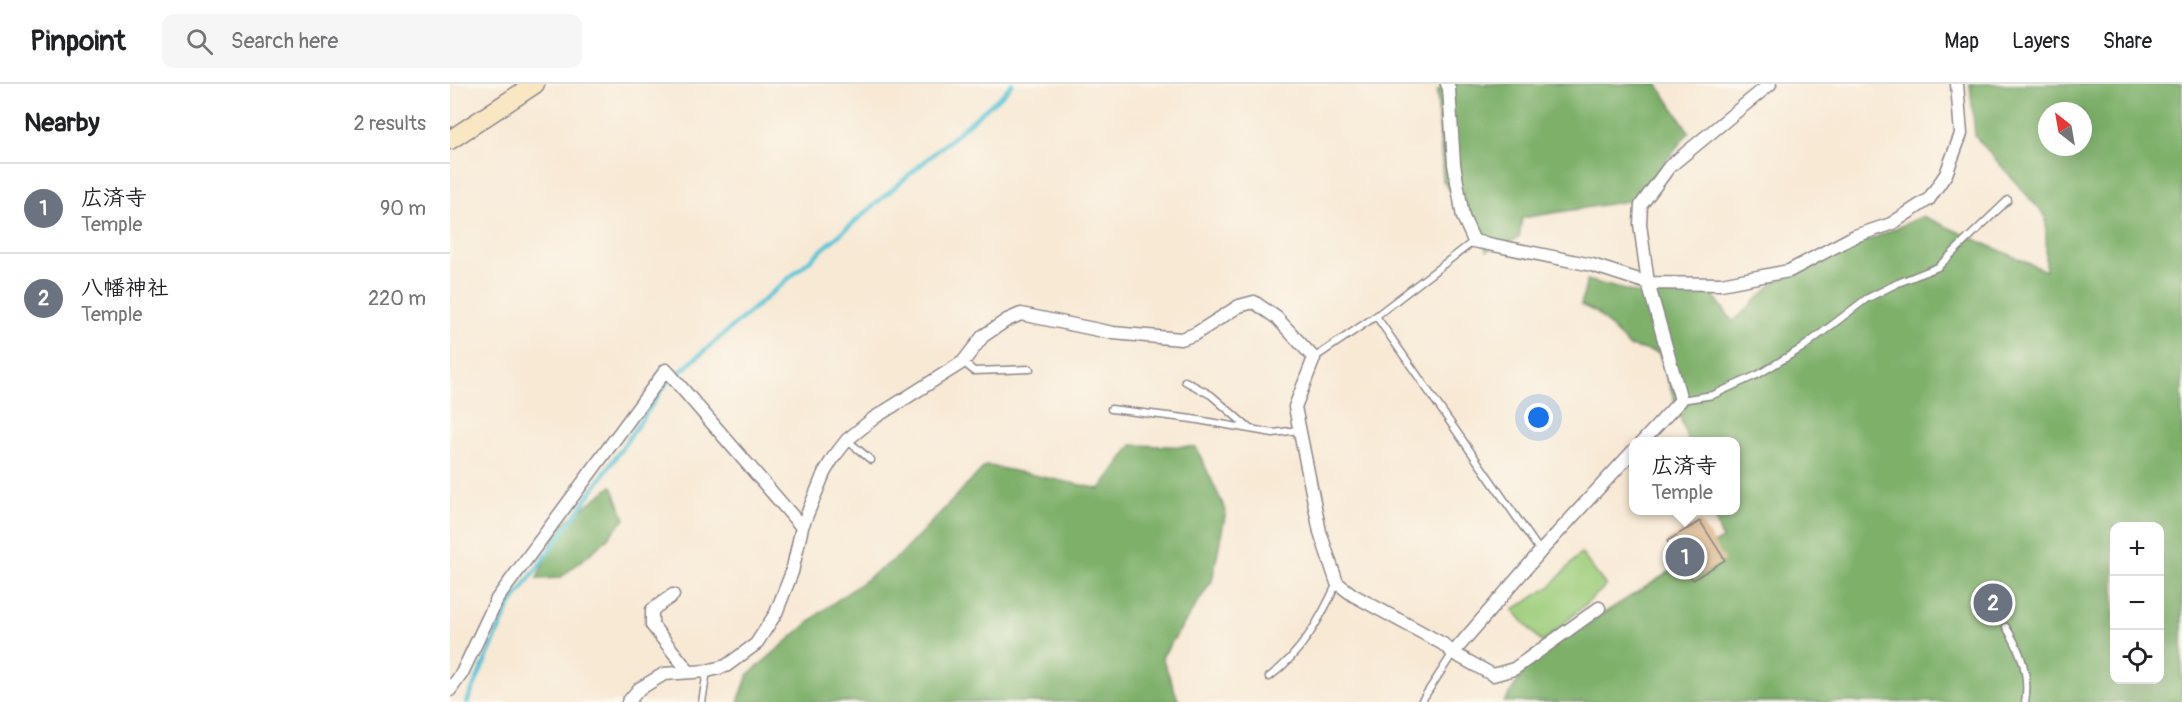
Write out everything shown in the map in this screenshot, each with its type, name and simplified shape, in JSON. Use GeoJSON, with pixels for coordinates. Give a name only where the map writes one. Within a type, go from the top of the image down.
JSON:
{"type":"FeatureCollection","features":[{"type":"Feature","properties":{"kind":"main road"},"geometry":{"type":"LineString","coordinates":[[450,140],[535,84]]}},
{"type":"Feature","properties":{"kind":"street"},"geometry":{"type":"LineString","coordinates":[[1446,84],[1449,88],[1454,164],[1463,217],[1474,241],[1592,265],[1648,283],[1721,284],[1789,271],[1855,236],[1891,224],[1929,199],[1946,174],[1961,134],[1958,84]]}},
{"type":"Feature","properties":{"kind":"street"},"geometry":{"type":"LineString","coordinates":[[1646,437],[1681,400],[1648,283],[1640,225],[1641,205],[1669,166],[1770,84]]}},
{"type":"Feature","properties":{"kind":"street"},"geometry":{"type":"LineString","coordinates":[[628,702],[639,689],[664,674],[707,671],[726,666],[756,644],[776,613],[792,572],[802,526],[824,473],[833,458],[847,441],[874,418],[963,362],[982,336],[1021,314],[1113,333],[1181,339],[1195,334],[1239,306],[1254,302],[1277,318],[1314,358],[1295,406],[1320,532],[1337,583],[1353,595],[1493,675],[1514,669],[1599,608]]}},
{"type":"Feature","properties":{"kind":"street"},"geometry":{"type":"LineString","coordinates":[[450,690],[462,673],[497,599],[669,374],[802,526]]}},
{"type":"Feature","properties":{"kind":"street"},"geometry":{"type":"LineString","coordinates":[[1453,653],[1540,552],[1629,455]]}},
{"type":"Feature","properties":{"kind":"street"},"geometry":{"type":"LineString","coordinates":[[673,595],[652,610],[652,625],[689,672]]}},
{"type":"Feature","properties":{"kind":"lane"},"geometry":{"type":"LineString","coordinates":[[1681,400],[1713,395],[1759,374],[1802,348],[1866,300],[1898,283],[1938,267],[2008,200]]}},
{"type":"Feature","properties":{"kind":"lane"},"geometry":{"type":"LineString","coordinates":[[1314,358],[1376,316],[1474,241]]}},
{"type":"Feature","properties":{"kind":"lane"},"geometry":{"type":"LineString","coordinates":[[1376,316],[1540,552]]}},
{"type":"Feature","properties":{"kind":"lane"},"geometry":{"type":"LineString","coordinates":[[963,362],[974,371],[1029,369]]}},
{"type":"Feature","properties":{"kind":"lane"},"geometry":{"type":"LineString","coordinates":[[1185,381],[1211,395],[1250,429]]}},
{"type":"Feature","properties":{"kind":"lane"},"geometry":{"type":"LineString","coordinates":[[1111,409],[1192,419],[1273,433],[1299,430]]}},
{"type":"Feature","properties":{"kind":"lane"},"geometry":{"type":"LineString","coordinates":[[847,441],[871,459]]}},
{"type":"Feature","properties":{"kind":"lane"},"geometry":{"type":"LineString","coordinates":[[1269,677],[1302,644],[1321,616],[1337,583]]}},
{"type":"Feature","properties":{"kind":"lane"},"geometry":{"type":"LineString","coordinates":[[2006,627],[2016,642],[2024,672],[2025,702]]}},
{"type":"Feature","properties":{"kind":"lane"},"geometry":{"type":"LineString","coordinates":[[1421,702],[1453,653]]}},
{"type":"Feature","properties":{"kind":"lane"},"geometry":{"type":"LineString","coordinates":[[702,702],[707,671]]}},
{"type":"Feature","properties":{"kind":"green space"},"geometry":{"type":"Polygon","coordinates":[[[1444,84],[1655,84],[1658,85],[1689,132],[1634,200],[1522,218],[1519,238],[1487,251],[1443,180],[1437,92],[1444,84]]]}},
{"type":"Feature","properties":{"kind":"green space"},"geometry":{"type":"Polygon","coordinates":[[[1970,84],[2182,84],[2182,702],[1504,702],[1534,657],[1722,539],[1714,515],[1740,515],[1740,437],[1687,437],[1659,353],[1629,346],[1596,312],[1581,305],[1587,280],[1640,294],[1712,293],[1733,322],[1775,282],[1923,216],[2046,271],[2046,217],[1975,136],[1970,84]]]}},
{"type":"Feature","properties":{"kind":"green space"},"geometry":{"type":"Polygon","coordinates":[[[1132,445],[1196,447],[1226,511],[1212,581],[1162,657],[1179,702],[738,702],[748,675],[822,611],[899,556],[986,465],[1100,489],[1132,445]]]}},
{"type":"Feature","properties":{"kind":"green space"},"geometry":{"type":"Polygon","coordinates":[[[612,486],[625,519],[602,544],[560,578],[537,579],[557,528],[612,486]]]}},
{"type":"Feature","properties":{"kind":"green space"},"geometry":{"type":"Polygon","coordinates":[[[1581,553],[1606,586],[1542,643],[1513,610],[1551,586],[1581,553]]]}},
{"type":"Feature","properties":{"kind":"building"},"geometry":{"type":"Polygon","coordinates":[[[1700,521],[1725,560],[1693,580],[1667,541],[1700,521]]]}},
{"type":"Feature","properties":{"kind":"waterway"},"geometry":{"type":"LineString","coordinates":[[467,702],[509,607],[667,383],[1012,84]]}},
{"type":"Feature","properties":{"kind":"place","name":"広済寺"},"geometry":{"type":"Point","coordinates":[1685,557]}},
{"type":"Feature","properties":{"kind":"place","name":"八幡神社"},"geometry":{"type":"Point","coordinates":[1993,603]}}]}
